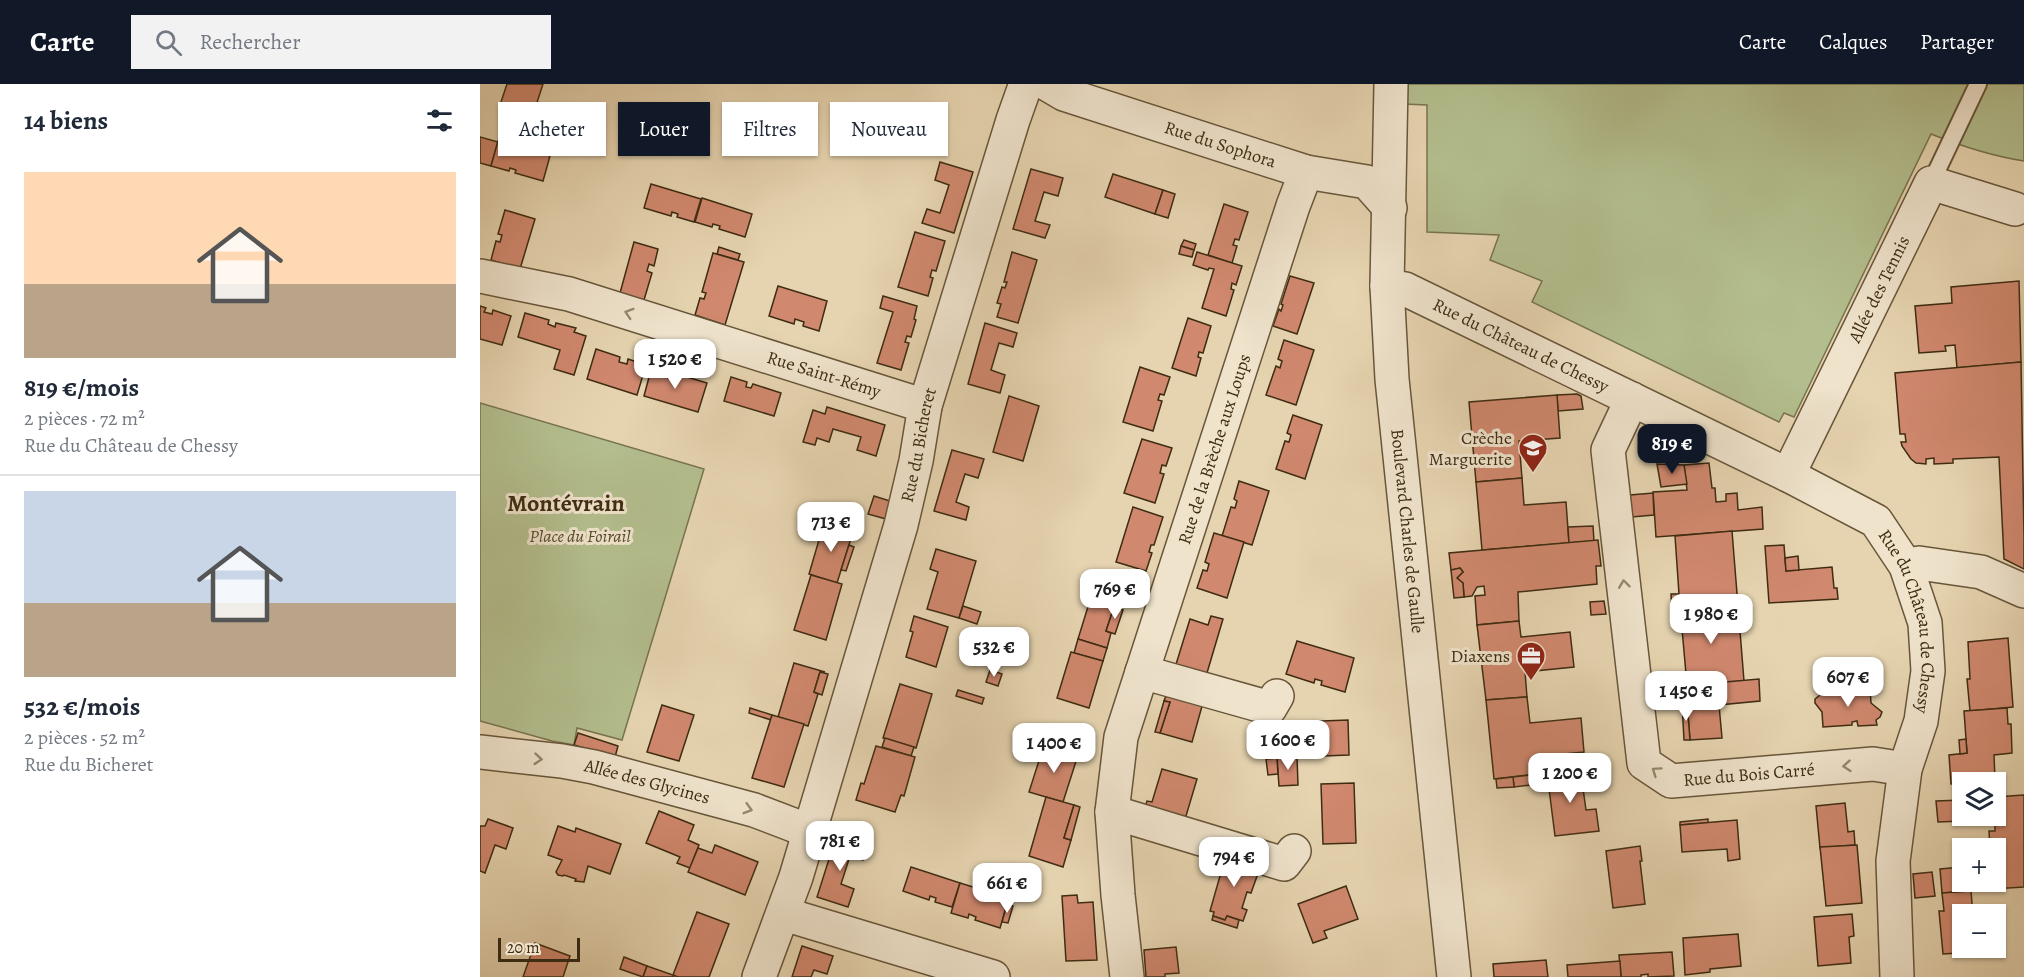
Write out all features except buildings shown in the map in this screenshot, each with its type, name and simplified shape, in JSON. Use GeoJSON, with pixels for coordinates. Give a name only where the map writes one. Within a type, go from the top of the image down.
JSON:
{"type":"FeatureCollection","features":[{"type":"Feature","properties":{"kind":"street","name":"Rue du Bicheret"},"geometry":{"type":"LineString","coordinates":[[759,977],[784,914],[901,525],[916,461],[925,406],[1013,120],[1028,84]]}},
{"type":"Feature","properties":{"kind":"street","name":"Rue du Sophora"},"geometry":{"type":"LineString","coordinates":[[1047,84],[1064,94],[1306,172],[1367,182],[1390,208]]}},
{"type":"Feature","properties":{"kind":"street","name":"Boulevard Charles de Gaulle"},"geometry":{"type":"LineString","coordinates":[[1391,84],[1387,286],[1396,430],[1454,977]]}},
{"type":"Feature","properties":{"kind":"street","name":"Rue de la Brèche aux Loups"},"geometry":{"type":"LineString","coordinates":[[1127,977],[1112,812],[1121,737],[1306,172]]}},
{"type":"Feature","properties":{"kind":"street"},"geometry":{"type":"LineString","coordinates":[[1931,183],[2015,209]]}},
{"type":"Feature","properties":{"kind":"street","name":"Allée des Tennis"},"geometry":{"type":"LineString","coordinates":[[1788,475],[1931,183]]}},
{"type":"Feature","properties":{"kind":"street","name":"Rue Saint-Rémy"},"geometry":{"type":"LineString","coordinates":[[480,276],[569,294],[925,406]]}},
{"type":"Feature","properties":{"kind":"street","name":"Rue du Château de Chessy"},"geometry":{"type":"LineString","coordinates":[[1387,286],[1405,289],[1788,475],[1876,521],[1906,566],[1925,623],[1928,672],[1921,721],[1905,769],[1893,861],[1897,977]]}},
{"type":"Feature","properties":{"kind":"street","name":"Rue du Bois Carré"},"geometry":{"type":"LineString","coordinates":[[1632,399],[1608,450],[1644,763],[1671,781],[1873,764],[1905,769]]}},
{"type":"Feature","properties":{"kind":"street"},"geometry":{"type":"LineString","coordinates":[[1906,566],[1919,563],[1981,572],[2024,591]]}},
{"type":"Feature","properties":{"kind":"street"},"geometry":{"type":"LineString","coordinates":[[1142,672],[1270,708],[1277,696]]}},
{"type":"Feature","properties":{"kind":"street","name":"Allée des Glycines"},"geometry":{"type":"LineString","coordinates":[[480,752],[594,767],[754,810],[809,831]]}},
{"type":"Feature","properties":{"kind":"street"},"geometry":{"type":"LineString","coordinates":[[1112,812],[1284,864],[1294,851]]}},
{"type":"Feature","properties":{"kind":"street"},"geometry":{"type":"LineString","coordinates":[[784,914],[993,977]]}},
{"type":"Feature","properties":{"kind":"lane"},"geometry":{"type":"LineString","coordinates":[[1931,183],[1978,84]]}},
{"type":"Feature","properties":{"kind":"green space"},"geometry":{"type":"Polygon","coordinates":[[[1405,84],[2024,84],[2024,161],[1977,150],[1931,134],[1794,417],[1784,413],[1779,422],[1532,302],[1542,281],[1490,260],[1499,235],[1427,232],[1427,105],[1404,104],[1405,84]]]}},
{"type":"Feature","properties":{"kind":"green space","name":"Place du Foirail"},"geometry":{"type":"Polygon","coordinates":[[[480,403],[704,469],[622,740],[577,728],[574,745],[480,721],[480,403]]]}},
{"type":"Feature","properties":{"kind":"place","name":"Crèche Marguerite"},"geometry":{"type":"Point","coordinates":[1533,474]}},
{"type":"Feature","properties":{"kind":"place","name":"Diaxens"},"geometry":{"type":"Point","coordinates":[1531,682]}},
{"type":"Feature","properties":{"kind":"district","name":"Montévrain"},"geometry":{"type":"Point","coordinates":[566,503]}}]}
